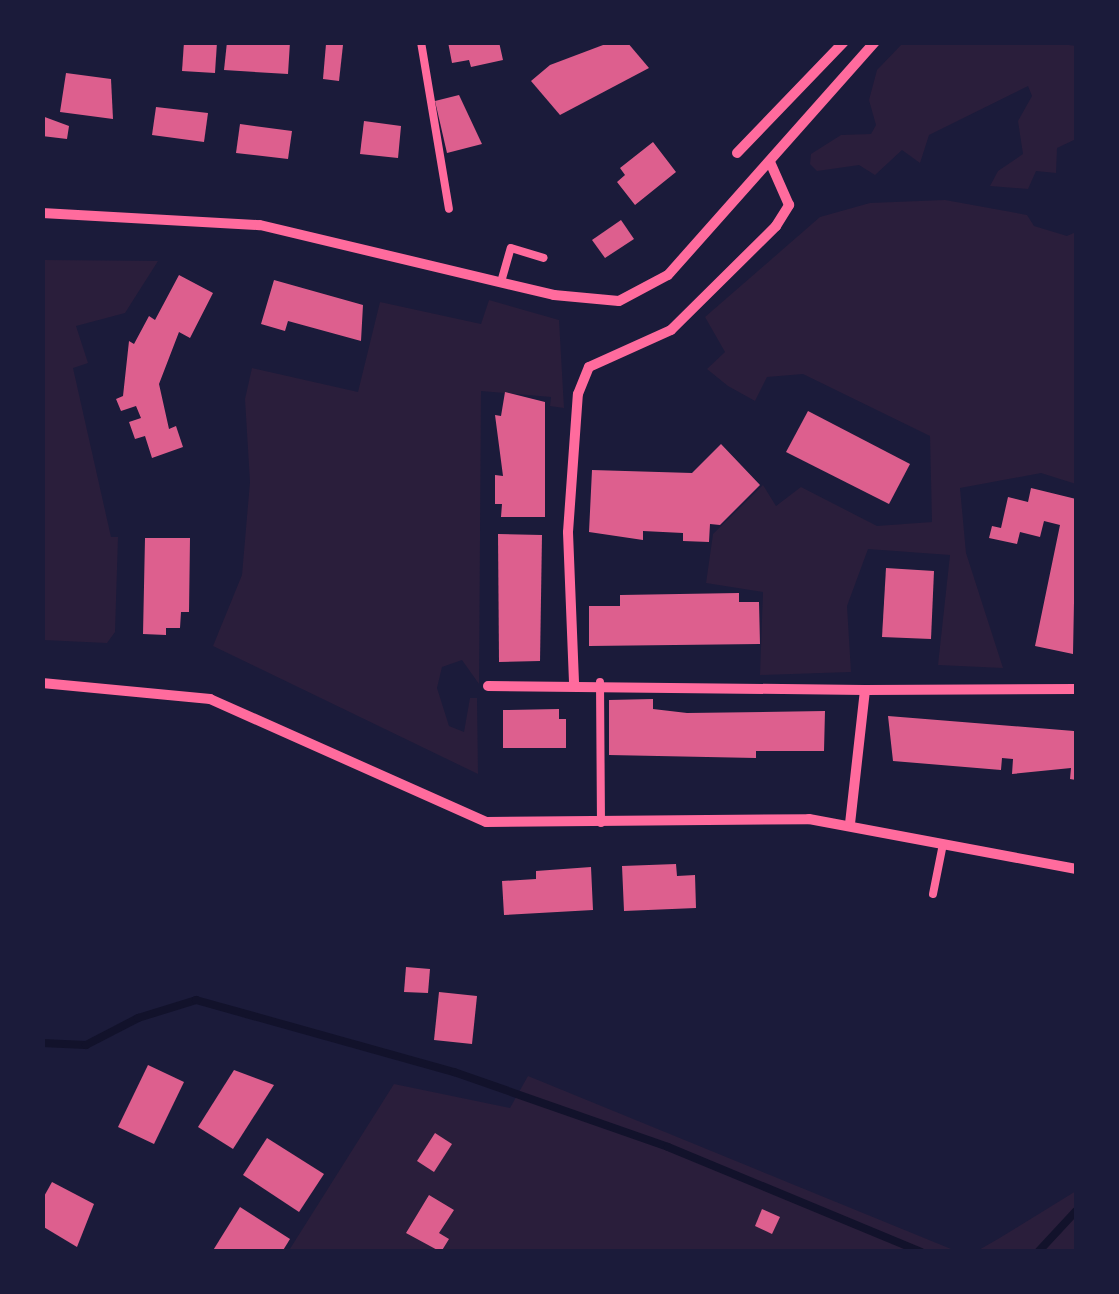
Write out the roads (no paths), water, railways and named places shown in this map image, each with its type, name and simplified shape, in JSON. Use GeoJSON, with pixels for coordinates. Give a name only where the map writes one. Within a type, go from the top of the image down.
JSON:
{"type":"FeatureCollection","features":[{"type":"Feature","properties":{"kind":"street"},"geometry":{"type":"LineString","coordinates":[[737,154],[844,42]]}},
{"type":"Feature","properties":{"kind":"street"},"geometry":{"type":"LineString","coordinates":[[42,214],[260,225],[590,302],[643,294],[668,275],[875,42]]}},
{"type":"Feature","properties":{"kind":"street"},"geometry":{"type":"LineString","coordinates":[[574,682],[568,532],[578,394],[589,367],[672,330],[776,226],[790,205],[770,162]]}},
{"type":"Feature","properties":{"kind":"street"},"geometry":{"type":"LineString","coordinates":[[488,686],[600,682],[865,690],[1076,690]]}},
{"type":"Feature","properties":{"kind":"street"},"geometry":{"type":"LineString","coordinates":[[42,683],[198,695],[486,822],[850,823],[1076,869]]}},
{"type":"Feature","properties":{"kind":"street"},"geometry":{"type":"LineString","coordinates":[[850,823],[865,690]]}},
{"type":"Feature","properties":{"kind":"lane"},"geometry":{"type":"LineString","coordinates":[[421,42],[449,209]]}},
{"type":"Feature","properties":{"kind":"lane"},"geometry":{"type":"LineString","coordinates":[[501,282],[511,248],[544,258]]}},
{"type":"Feature","properties":{"kind":"lane"},"geometry":{"type":"LineString","coordinates":[[600,682],[601,824]]}},
{"type":"Feature","properties":{"kind":"lane"},"geometry":{"type":"LineString","coordinates":[[932,894],[943,844]]}},
{"type":"Feature","properties":{"kind":"waterway"},"geometry":{"type":"LineString","coordinates":[[42,1043],[86,1045],[138,1018],[196,1000],[454,1072],[668,1147],[921,1252]]}},
{"type":"Feature","properties":{"kind":"waterway"},"geometry":{"type":"LineString","coordinates":[[1038,1252],[1076,1211]]}}]}
